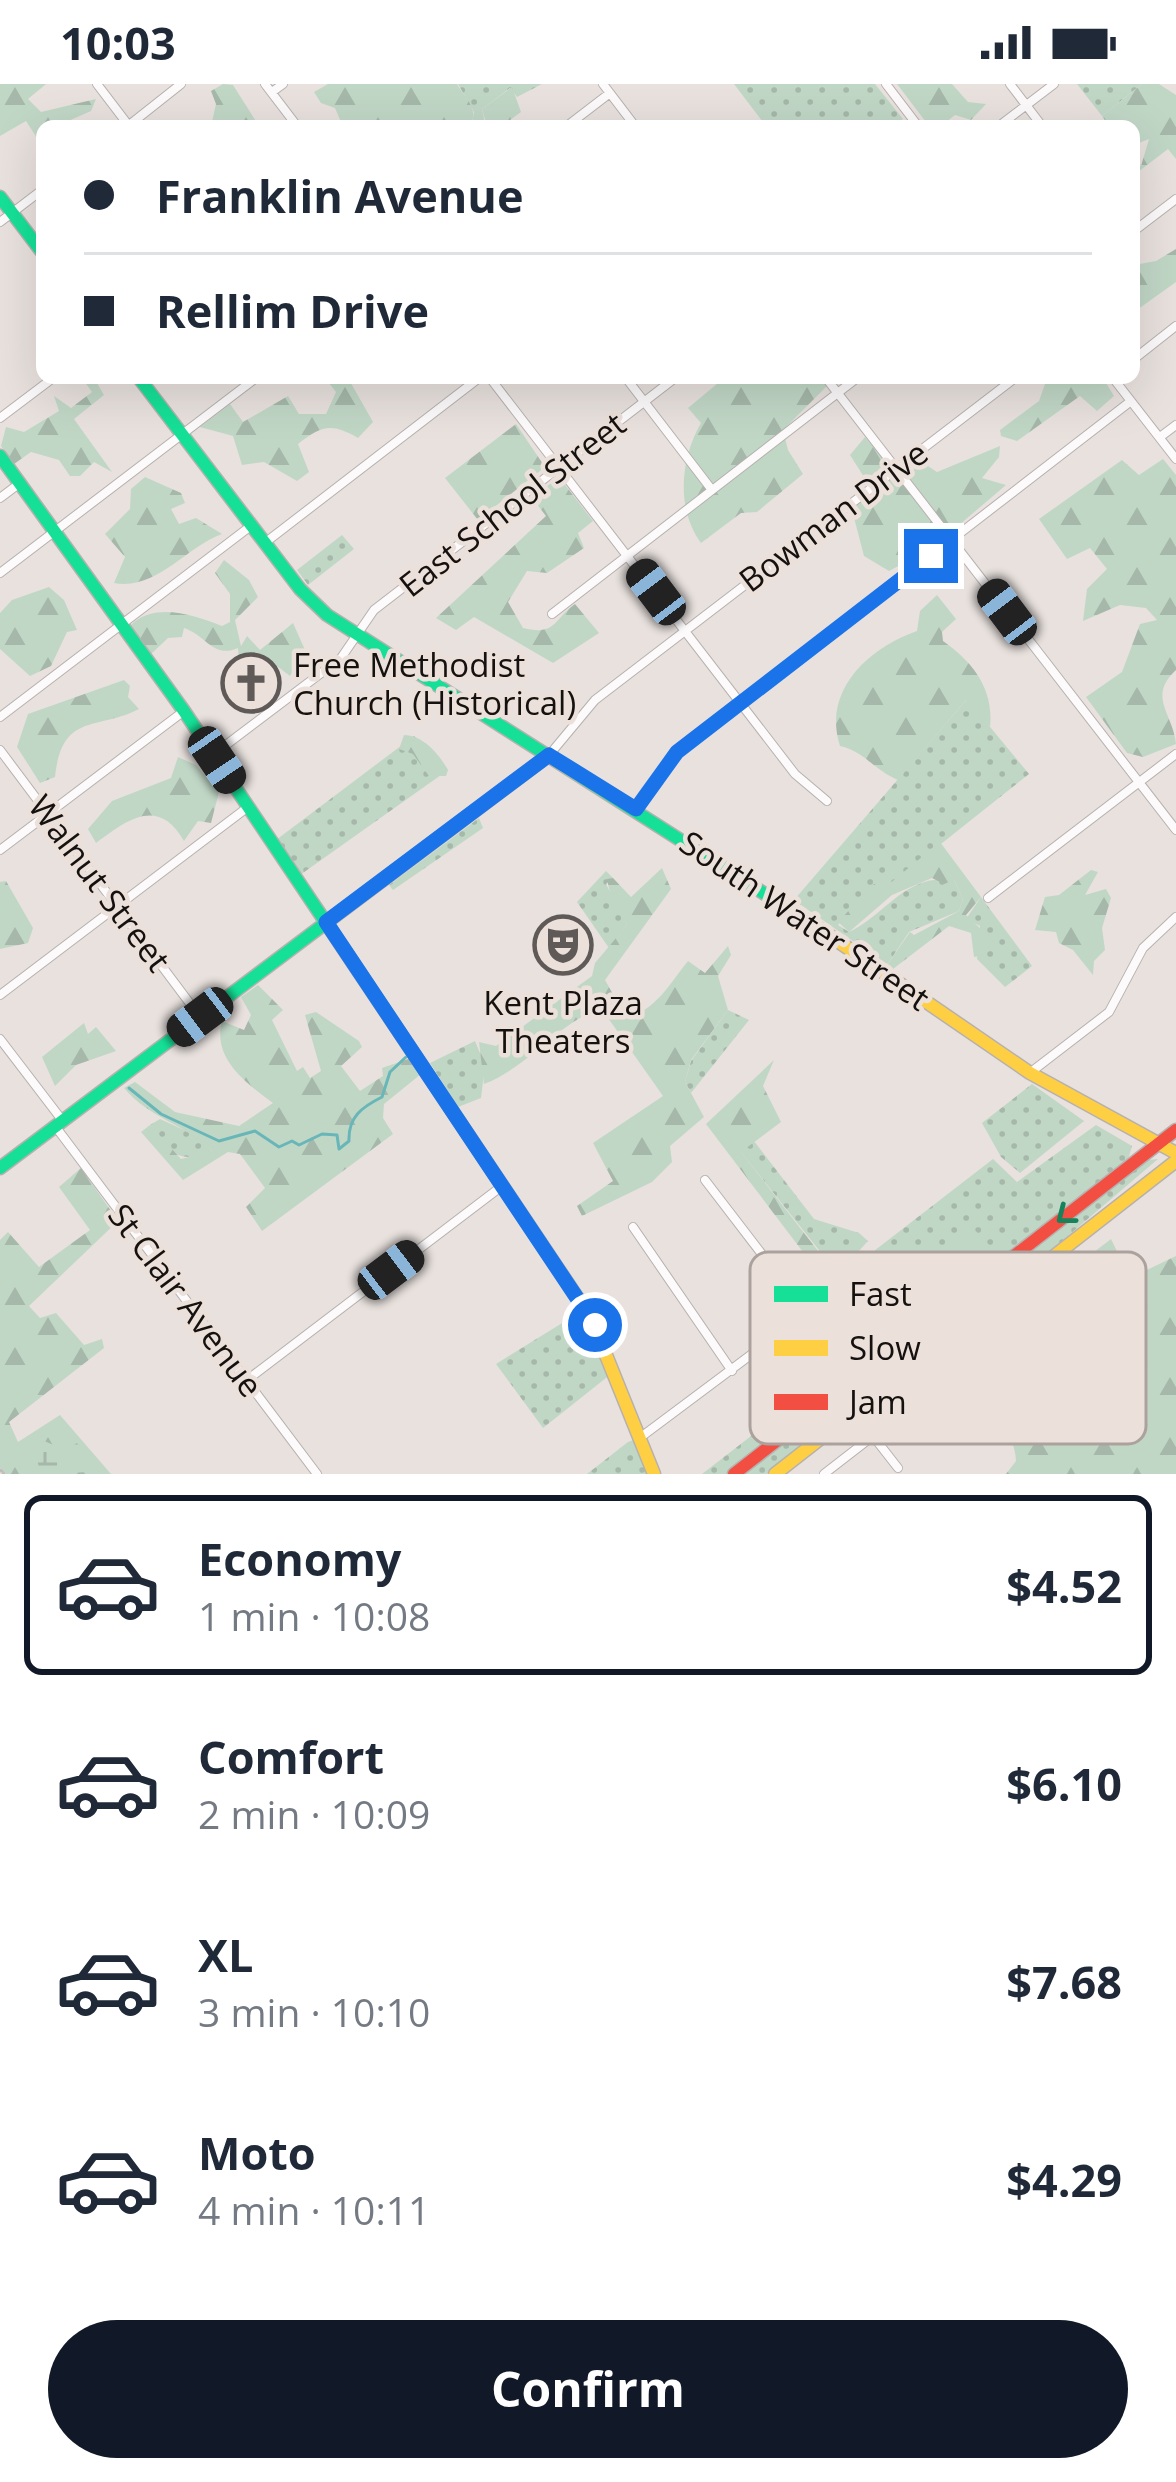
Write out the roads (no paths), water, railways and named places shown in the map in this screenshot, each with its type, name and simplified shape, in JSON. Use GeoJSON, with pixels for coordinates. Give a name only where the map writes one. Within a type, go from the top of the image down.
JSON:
{"type":"FeatureCollection","features":[{"type":"Feature","properties":{"kind":"main road"},"geometry":{"type":"LineString","coordinates":[[0,197],[6,217],[36,246]]}},
{"type":"Feature","properties":{"kind":"main road","name":"South Water Street"},"geometry":{"type":"LineString","coordinates":[[144,384],[311,602],[356,635],[636,809],[1030,1073],[1176,1157]]}},
{"type":"Feature","properties":{"kind":"main road"},"geometry":{"type":"LineString","coordinates":[[0,456],[184,711],[602,1337],[654,1474]]}},
{"type":"Feature","properties":{"kind":"main road"},"geometry":{"type":"LineString","coordinates":[[0,1168],[549,755]]}},
{"type":"Feature","properties":{"kind":"main road"},"geometry":{"type":"LineString","coordinates":[[1019,1252],[1176,1130]]}},
{"type":"Feature","properties":{"kind":"main road"},"geometry":{"type":"LineString","coordinates":[[1056,1252],[1176,1157]]}},
{"type":"Feature","properties":{"kind":"main road"},"geometry":{"type":"LineString","coordinates":[[734,1474],[773,1444]]}},
{"type":"Feature","properties":{"kind":"main road"},"geometry":{"type":"LineString","coordinates":[[775,1474],[813,1444]]}},
{"type":"Feature","properties":{"kind":"street"},"geometry":{"type":"LineString","coordinates":[[97,84],[124,120]]}},
{"type":"Feature","properties":{"kind":"street"},"geometry":{"type":"LineString","coordinates":[[136,120],[181,84]]}},
{"type":"Feature","properties":{"kind":"street"},"geometry":{"type":"LineString","coordinates":[[283,84],[268,88],[292,120]]}},
{"type":"Feature","properties":{"kind":"street"},"geometry":{"type":"LineString","coordinates":[[886,84],[913,120]]}},
{"type":"Feature","properties":{"kind":"street"},"geometry":{"type":"LineString","coordinates":[[1010,84],[1037,120]]}},
{"type":"Feature","properties":{"kind":"street"},"geometry":{"type":"LineString","coordinates":[[1007,120],[1054,84]]}},
{"type":"Feature","properties":{"kind":"street"},"geometry":{"type":"LineString","coordinates":[[572,120],[607,88],[631,120]]}},
{"type":"Feature","properties":{"kind":"street"},"geometry":{"type":"LineString","coordinates":[[6,217],[36,194]]}},
{"type":"Feature","properties":{"kind":"street"},"geometry":{"type":"LineString","coordinates":[[1140,226],[1176,199]]}},
{"type":"Feature","properties":{"kind":"street"},"geometry":{"type":"LineString","coordinates":[[1140,353],[1176,326]]}},
{"type":"Feature","properties":{"kind":"street"},"geometry":{"type":"LineString","coordinates":[[0,418],[44,384]]}},
{"type":"Feature","properties":{"kind":"street"},"geometry":{"type":"LineString","coordinates":[[0,573],[248,384]]}},
{"type":"Feature","properties":{"kind":"street"},"geometry":{"type":"LineString","coordinates":[[265,543],[471,384]]}},
{"type":"Feature","properties":{"kind":"street"},"geometry":{"type":"LineString","coordinates":[[495,384],[802,782],[827,801]]}},
{"type":"Feature","properties":{"kind":"street"},"geometry":{"type":"LineString","coordinates":[[630,384],[712,490]]}},
{"type":"Feature","properties":{"kind":"street","name":"East School Street"},"geometry":{"type":"LineString","coordinates":[[213,754],[341,658],[374,610],[667,384]]}},
{"type":"Feature","properties":{"kind":"street"},"geometry":{"type":"LineString","coordinates":[[830,384],[1176,830]]}},
{"type":"Feature","properties":{"kind":"street"},"geometry":{"type":"LineString","coordinates":[[552,614],[850,384]]}},
{"type":"Feature","properties":{"kind":"street","name":"Bowman Drive"},"geometry":{"type":"LineString","coordinates":[[549,755],[582,711],[1007,384]]}},
{"type":"Feature","properties":{"kind":"street"},"geometry":{"type":"LineString","coordinates":[[1118,384],[1176,459]]}},
{"type":"Feature","properties":{"kind":"street"},"geometry":{"type":"LineString","coordinates":[[636,809],[670,758],[1131,400]]}},
{"type":"Feature","properties":{"kind":"street"},"geometry":{"type":"LineString","coordinates":[[1160,437],[1176,425]]}},
{"type":"Feature","properties":{"kind":"street"},"geometry":{"type":"LineString","coordinates":[[0,498],[20,483]]}},
{"type":"Feature","properties":{"kind":"street"},"geometry":{"type":"LineString","coordinates":[[0,717],[251,526]]}},
{"type":"Feature","properties":{"kind":"street"},"geometry":{"type":"LineString","coordinates":[[0,850],[184,711]]}},
{"type":"Feature","properties":{"kind":"street","name":"Walnut Street"},"geometry":{"type":"LineString","coordinates":[[0,750],[200,1017]]}},
{"type":"Feature","properties":{"kind":"street"},"geometry":{"type":"LineString","coordinates":[[988,898],[1176,754]]}},
{"type":"Feature","properties":{"kind":"street"},"geometry":{"type":"LineString","coordinates":[[0,995],[248,807]]}},
{"type":"Feature","properties":{"kind":"street"},"geometry":{"type":"LineString","coordinates":[[1030,1073],[1109,1012],[1143,948],[1176,917]]}},
{"type":"Feature","properties":{"kind":"street","name":"St Clair Avenue"},"geometry":{"type":"LineString","coordinates":[[0,1039],[317,1474]]}},
{"type":"Feature","properties":{"kind":"street"},"geometry":{"type":"LineString","coordinates":[[705,1180],[760,1252]]}},
{"type":"Feature","properties":{"kind":"street"},"geometry":{"type":"LineString","coordinates":[[247,1380],[503,1185]]}},
{"type":"Feature","properties":{"kind":"street"},"geometry":{"type":"LineString","coordinates":[[633,1227],[732,1371]]}},
{"type":"Feature","properties":{"kind":"street"},"geometry":{"type":"LineString","coordinates":[[641,1437],[750,1357]]}},
{"type":"Feature","properties":{"kind":"street"},"geometry":{"type":"LineString","coordinates":[[824,1474],[863,1444]]}},
{"type":"Feature","properties":{"kind":"street"},"geometry":{"type":"LineString","coordinates":[[879,1444],[898,1468]]}},
{"type":"Feature","properties":{"kind":"waterway"},"geometry":{"type":"LineString","coordinates":[[129,1088],[161,1114],[219,1141],[255,1131],[279,1147],[292,1141],[299,1145],[322,1134],[337,1135],[339,1149],[349,1141],[358,1114],[382,1097],[390,1072],[406,1057]]}},
{"type":"Feature","properties":{"kind":"place","name":"Free Methodist Church (Historical)"},"geometry":{"type":"Point","coordinates":[251,683]}},
{"type":"Feature","properties":{"kind":"place","name":"Kent Plaza Theaters"},"geometry":{"type":"Point","coordinates":[563,945]}}]}
